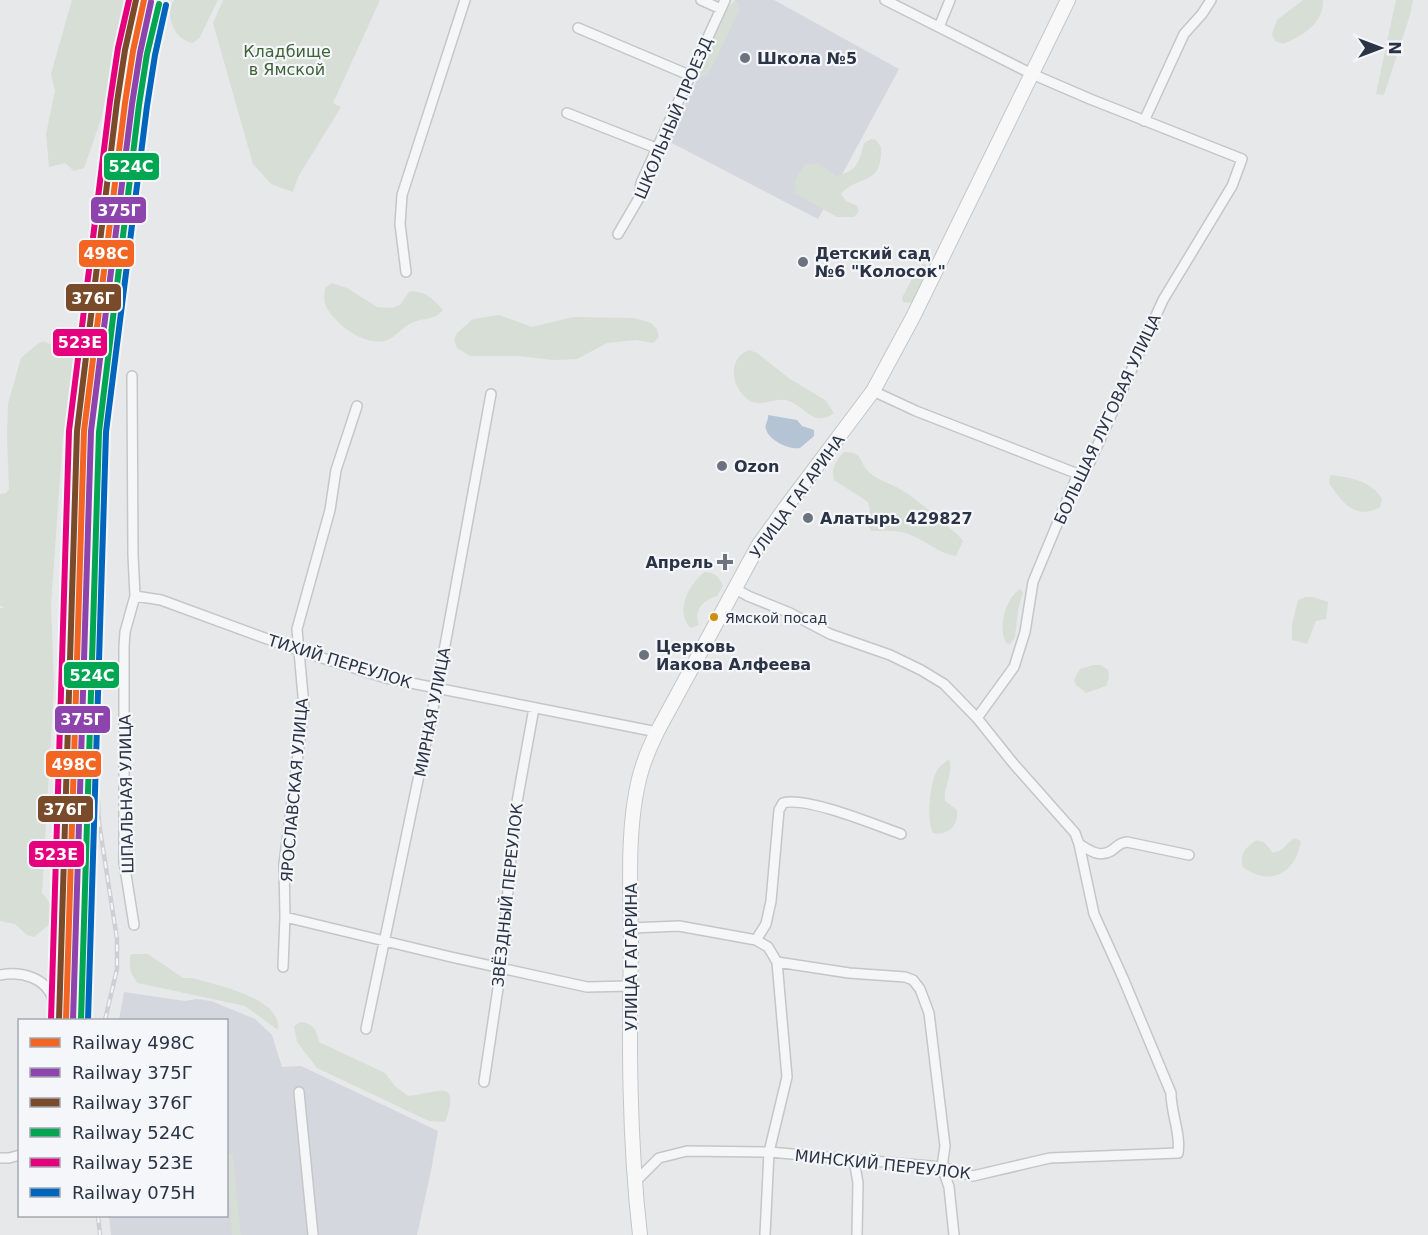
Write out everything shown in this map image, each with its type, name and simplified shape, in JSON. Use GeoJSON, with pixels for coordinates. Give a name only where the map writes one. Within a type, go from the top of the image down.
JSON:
{"type":"FeatureCollection","features":[{"type":"Feature","properties":{"kind":"main road","name":"УЛИЦА ГАГАРИНА"},"geometry":{"type":"LineString","coordinates":[[640,1235],[630,1117],[630,986],[634,806],[645,757],[758,546],[873,391],[913,317],[1068,0]]}},
{"type":"Feature","properties":{"kind":"street"},"geometry":{"type":"LineString","coordinates":[[406,272],[400,224],[402,195],[465,0]]}},
{"type":"Feature","properties":{"kind":"street"},"geometry":{"type":"LineString","coordinates":[[701,0],[723,4]]}},
{"type":"Feature","properties":{"kind":"street"},"geometry":{"type":"LineString","coordinates":[[885,0],[1032,74],[1144,121],[1184,34],[1211,0]]}},
{"type":"Feature","properties":{"kind":"street"},"geometry":{"type":"LineString","coordinates":[[939,27],[950,0]]}},
{"type":"Feature","properties":{"kind":"street","name":"ШКОЛЬНЫЙ ПРОЕЗД"},"geometry":{"type":"LineString","coordinates":[[618,234],[639,198],[641,183],[656,148],[723,4]]}},
{"type":"Feature","properties":{"kind":"street"},"geometry":{"type":"LineString","coordinates":[[579,28],[689,75]]}},
{"type":"Feature","properties":{"kind":"street"},"geometry":{"type":"LineString","coordinates":[[567,113],[656,148]]}},
{"type":"Feature","properties":{"kind":"street","name":"БОЛЬШАЯ ЛУГОВАЯ УЛИЦА"},"geometry":{"type":"LineString","coordinates":[[977,718],[1014,667],[1025,632],[1033,582],[1078,474],[1086,469],[1090,462],[1163,300],[1232,186],[1242,159],[1144,121]]}},
{"type":"Feature","properties":{"kind":"street","name":"ШПАЛЬНАЯ УЛИЦА"},"geometry":{"type":"LineString","coordinates":[[132,376],[135,596],[125,632],[124,647],[124,862],[134,925]]}},
{"type":"Feature","properties":{"kind":"street"},"geometry":{"type":"LineString","coordinates":[[873,391],[915,411],[1078,474]]}},
{"type":"Feature","properties":{"kind":"street","name":"МИРНАЯ УЛИЦА"},"geometry":{"type":"LineString","coordinates":[[366,1029],[437,689],[491,394]]}},
{"type":"Feature","properties":{"kind":"street","name":"ЯРОСЛАВСКАЯ УЛИЦА"},"geometry":{"type":"LineString","coordinates":[[283,967],[284,864],[304,707],[297,629],[330,510],[336,470],[357,406]]}},
{"type":"Feature","properties":{"kind":"street"},"geometry":{"type":"LineString","coordinates":[[736,589],[830,634],[890,655],[944,684],[977,718],[1013,763],[1065,820],[1075,832],[1079,844],[1095,853],[1103,854],[1112,851],[1119,843],[1127,842],[1189,855]]}},
{"type":"Feature","properties":{"kind":"street","name":"ТИХИЙ ПЕРЕУЛОК"},"geometry":{"type":"LineString","coordinates":[[135,596],[161,600],[300,651],[386,678],[657,732]]}},
{"type":"Feature","properties":{"kind":"street","name":"ЗВЁЗДНЫЙ ПЕРЕУЛОК"},"geometry":{"type":"LineString","coordinates":[[484,1082],[501,968],[515,813],[534,708]]}},
{"type":"Feature","properties":{"kind":"street"},"geometry":{"type":"LineString","coordinates":[[756,940],[766,924],[771,901],[779,810],[783,803],[791,800],[901,834]]}},
{"type":"Feature","properties":{"kind":"street","name":"МИНСКИЙ ПЕРЕУЛОК"},"geometry":{"type":"LineString","coordinates":[[634,1183],[659,1158],[687,1151],[769,1152],[942,1167],[973,1176],[1050,1158],[1178,1153],[1179,1142],[1171,1107],[1171,1093],[1094,914],[1079,844]]}},
{"type":"Feature","properties":{"kind":"street"},"geometry":{"type":"LineString","coordinates":[[285,917],[587,987],[630,986]]}},
{"type":"Feature","properties":{"kind":"street"},"geometry":{"type":"LineString","coordinates":[[631,928],[679,926],[756,940],[768,947],[777,962],[787,1077],[769,1152],[765,1235]]}},
{"type":"Feature","properties":{"kind":"street"},"geometry":{"type":"LineString","coordinates":[[777,962],[849,973],[905,977],[913,980],[920,989],[929,1013],[945,1146],[942,1167],[949,1187],[954,1235]]}},
{"type":"Feature","properties":{"kind":"street"},"geometry":{"type":"LineString","coordinates":[[0,975],[10,973],[28,975],[46,986],[53,1001],[54,1019]]}},
{"type":"Feature","properties":{"kind":"street"},"geometry":{"type":"LineString","coordinates":[[299,1092],[313,1235]]}},
{"type":"Feature","properties":{"kind":"street"},"geometry":{"type":"LineString","coordinates":[[0,1158],[18,1156]]}},
{"type":"Feature","properties":{"kind":"street"},"geometry":{"type":"LineString","coordinates":[[854,1160],[858,1183],[856,1235]]}},
{"type":"Feature","properties":{"kind":"shaded area"},"geometry":{"type":"Polygon","coordinates":[[[735,0],[774,0],[899,69],[818,219],[668,141],[735,0]]]}},
{"type":"Feature","properties":{"kind":"shaded area"},"geometry":{"type":"Polygon","coordinates":[[[124,992],[185,1001],[197,999],[211,1001],[255,1019],[272,1035],[282,1067],[301,1066],[438,1131],[417,1235],[111,1235],[109,1217],[228,1217],[228,1019],[119,1019],[124,992]]]}},
{"type":"Feature","properties":{"kind":"green space"},"geometry":{"type":"Polygon","coordinates":[[[72,0],[127,0],[101,119],[84,168],[74,171],[65,163],[49,167],[46,134],[55,91],[51,74],[72,0]]]}},
{"type":"Feature","properties":{"kind":"green space"},"geometry":{"type":"Polygon","coordinates":[[[174,0],[218,0],[200,37],[193,43],[181,37],[173,26],[170,13],[174,0]]]}},
{"type":"Feature","properties":{"kind":"green space","name":"Кладбище в Ямской"},"geometry":{"type":"Polygon","coordinates":[[[223,0],[380,0],[333,103],[341,107],[298,177],[293,192],[271,184],[253,164],[213,23],[223,0]]]}},
{"type":"Feature","properties":{"kind":"green space"},"geometry":{"type":"Polygon","coordinates":[[[1303,0],[1323,0],[1316,22],[1305,33],[1291,41],[1283,44],[1275,41],[1272,34],[1277,20],[1303,0]]]}},
{"type":"Feature","properties":{"kind":"green space"},"geometry":{"type":"Polygon","coordinates":[[[1396,0],[1413,0],[1384,95],[1376,94],[1396,0]]]}},
{"type":"Feature","properties":{"kind":"green space"},"geometry":{"type":"Polygon","coordinates":[[[735,1],[739,3],[739,11],[710,71],[704,77],[697,76],[697,68],[729,6],[735,1]]]}},
{"type":"Feature","properties":{"kind":"green space"},"geometry":{"type":"Polygon","coordinates":[[[871,139],[876,140],[881,147],[881,160],[878,168],[874,174],[841,194],[846,201],[857,206],[859,211],[854,217],[837,217],[796,194],[796,178],[806,164],[818,163],[836,176],[843,174],[856,165],[864,143],[871,139]]]}},
{"type":"Feature","properties":{"kind":"green space"},"geometry":{"type":"Polygon","coordinates":[[[925,264],[926,272],[914,300],[911,303],[903,302],[902,298],[918,267],[925,264]]]}},
{"type":"Feature","properties":{"kind":"green space"},"geometry":{"type":"Polygon","coordinates":[[[332,283],[347,288],[377,307],[392,308],[400,305],[409,292],[419,292],[428,296],[443,310],[433,317],[410,323],[387,340],[370,341],[352,333],[330,313],[324,297],[325,288],[332,283]]]}},
{"type":"Feature","properties":{"kind":"green space"},"geometry":{"type":"Polygon","coordinates":[[[499,315],[532,327],[573,317],[634,318],[651,323],[657,329],[659,337],[653,343],[636,340],[607,343],[577,359],[470,356],[457,348],[454,340],[457,333],[473,319],[499,315]]]}},
{"type":"Feature","properties":{"kind":"green space"},"geometry":{"type":"Polygon","coordinates":[[[43,341],[78,360],[83,375],[77,397],[68,410],[63,436],[51,605],[54,685],[42,893],[50,904],[52,918],[51,923],[34,937],[27,935],[15,924],[0,921],[0,608],[4,608],[0,605],[0,494],[6,493],[9,489],[8,404],[21,358],[43,341]]]}},
{"type":"Feature","properties":{"kind":"green space"},"geometry":{"type":"Polygon","coordinates":[[[749,350],[757,353],[790,379],[825,400],[834,413],[820,418],[785,400],[756,403],[745,397],[736,384],[734,368],[741,354],[749,350]]]}},
{"type":"Feature","properties":{"kind":"green space"},"geometry":{"type":"Polygon","coordinates":[[[844,452],[851,452],[858,456],[870,473],[910,496],[957,534],[963,541],[956,556],[945,553],[903,532],[871,531],[867,524],[870,509],[868,502],[834,480],[835,464],[844,452]]]}},
{"type":"Feature","properties":{"kind":"green space"},"geometry":{"type":"Polygon","coordinates":[[[1330,475],[1366,484],[1382,499],[1380,507],[1371,511],[1356,511],[1339,497],[1329,483],[1330,475]]]}},
{"type":"Feature","properties":{"kind":"green space"},"geometry":{"type":"Polygon","coordinates":[[[705,572],[716,576],[723,586],[717,596],[700,606],[697,615],[699,625],[691,628],[684,614],[686,599],[694,583],[705,572]]]}},
{"type":"Feature","properties":{"kind":"green space"},"geometry":{"type":"Polygon","coordinates":[[[1020,589],[1023,592],[1015,637],[1010,644],[1006,643],[1004,636],[1004,614],[1010,599],[1020,589]]]}},
{"type":"Feature","properties":{"kind":"green space"},"geometry":{"type":"Polygon","coordinates":[[[1305,597],[1328,602],[1326,619],[1316,621],[1307,644],[1292,640],[1292,624],[1298,600],[1305,597]]]}},
{"type":"Feature","properties":{"kind":"green space"},"geometry":{"type":"Polygon","coordinates":[[[1101,665],[1108,670],[1109,678],[1106,686],[1086,693],[1076,685],[1074,680],[1080,669],[1101,665]]]}},
{"type":"Feature","properties":{"kind":"green space"},"geometry":{"type":"Polygon","coordinates":[[[949,759],[950,770],[945,801],[957,810],[956,820],[948,831],[933,833],[929,810],[931,791],[935,774],[949,759]]]}},
{"type":"Feature","properties":{"kind":"green space"},"geometry":{"type":"Polygon","coordinates":[[[1294,838],[1301,841],[1298,852],[1294,861],[1281,873],[1263,876],[1243,867],[1244,851],[1257,840],[1265,843],[1273,853],[1281,850],[1294,838]]]}},
{"type":"Feature","properties":{"kind":"green space"},"geometry":{"type":"Polygon","coordinates":[[[131,954],[148,954],[183,978],[192,978],[230,989],[259,1001],[276,1019],[278,1030],[245,1006],[138,983],[130,969],[131,954]]]}},
{"type":"Feature","properties":{"kind":"green space"},"geometry":{"type":"Polygon","coordinates":[[[301,1022],[314,1028],[319,1042],[385,1073],[395,1086],[408,1096],[436,1091],[448,1093],[449,1108],[445,1122],[429,1121],[317,1068],[297,1042],[294,1026],[301,1022]]]}},
{"type":"Feature","properties":{"kind":"green space"},"geometry":{"type":"Polygon","coordinates":[[[233,1153],[241,1235],[232,1235],[228,1154],[233,1153]]]}},
{"type":"Feature","properties":{"kind":"water"},"geometry":{"type":"Polygon","coordinates":[[[768,415],[797,420],[802,426],[814,430],[814,436],[800,448],[780,444],[771,437],[766,429],[768,415]]]}},
{"type":"Feature","properties":{"kind":"railway"},"geometry":{"type":"LineString","coordinates":[[105,1019],[117,969],[117,939],[99,823],[97,782],[98,470],[106,327],[131,138],[156,0]]}},
{"type":"Feature","properties":{"kind":"railway"},"geometry":{"type":"LineString","coordinates":[[98,1217],[100,1235]]}},
{"type":"Feature","properties":{"kind":"rail line","name":"523Е"},"geometry":{"type":"LineString","coordinates":[[51,1019],[69,431],[110,101],[118,48],[129,0]]}},
{"type":"Feature","properties":{"kind":"rail line","name":"376Г"},"geometry":{"type":"LineString","coordinates":[[59,1019],[77,431],[117,102],[136,0]]}},
{"type":"Feature","properties":{"kind":"rail line","name":"498С"},"geometry":{"type":"LineString","coordinates":[[66,1019],[84,431],[125,103],[144,0]]}},
{"type":"Feature","properties":{"kind":"rail line","name":"375Г"},"geometry":{"type":"LineString","coordinates":[[73,1019],[91,431],[132,104],[151,2]]}},
{"type":"Feature","properties":{"kind":"rail line","name":"524С"},"geometry":{"type":"LineString","coordinates":[[81,1019],[99,432],[139,105],[147,54],[159,4]]}},
{"type":"Feature","properties":{"kind":"rail line","name":"075Н"},"geometry":{"type":"LineString","coordinates":[[88,1019],[106,432],[147,106],[166,5]]}},
{"type":"Feature","properties":{"kind":"place","name":"Школа №5"},"geometry":{"type":"Point","coordinates":[745,58]}},
{"type":"Feature","properties":{"kind":"place","name":"Детский сад №6 \"Колосок\""},"geometry":{"type":"Point","coordinates":[803,262]}},
{"type":"Feature","properties":{"kind":"place","name":"Ozon"},"geometry":{"type":"Point","coordinates":[722,466]}},
{"type":"Feature","properties":{"kind":"place","name":"Алатырь 429827"},"geometry":{"type":"Point","coordinates":[808,518]}},
{"type":"Feature","properties":{"kind":"place","name":"Апрель"},"geometry":{"type":"Point","coordinates":[725,562]}},
{"type":"Feature","properties":{"kind":"place","name":"Ямской посад"},"geometry":{"type":"Point","coordinates":[714,617]}},
{"type":"Feature","properties":{"kind":"place","name":"Церковь Иакова Алфеева"},"geometry":{"type":"Point","coordinates":[644,655]}}]}
